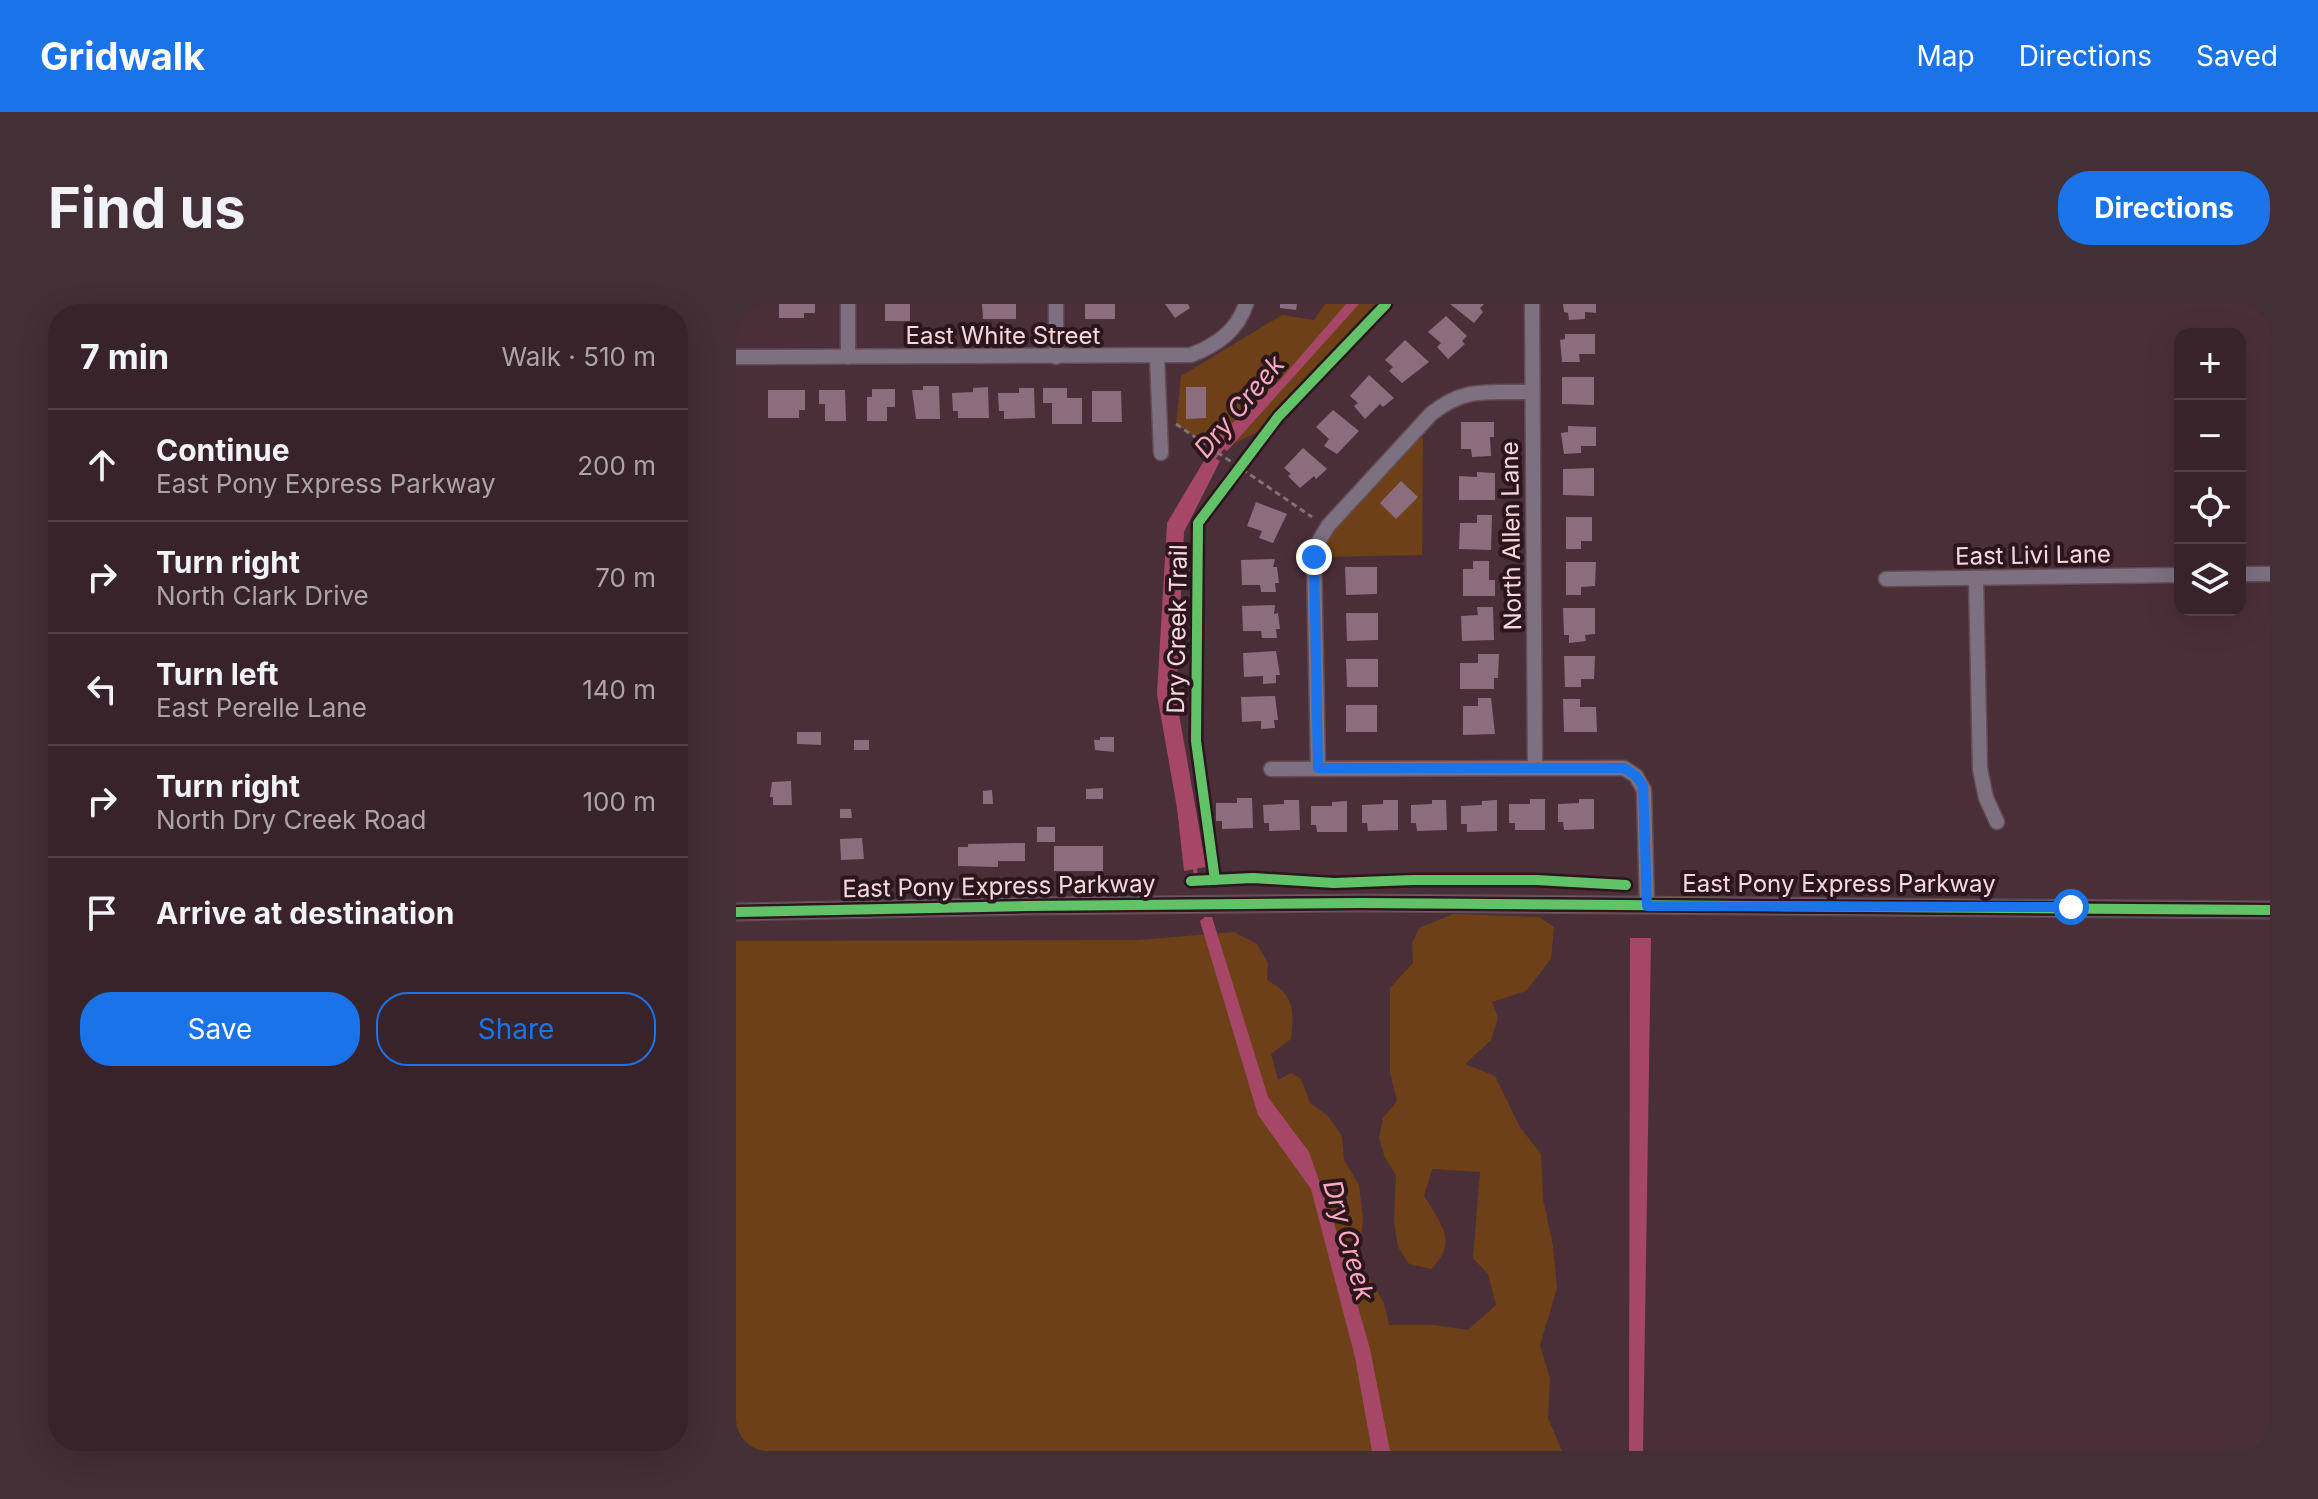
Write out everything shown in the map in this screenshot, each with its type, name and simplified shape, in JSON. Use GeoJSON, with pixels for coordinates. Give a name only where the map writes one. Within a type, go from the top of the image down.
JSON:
{"type":"FeatureCollection","features":[{"type":"Feature","properties":{"kind":"street"},"geometry":{"type":"LineString","coordinates":[[848,304],[848,357]]}},
{"type":"Feature","properties":{"kind":"street"},"geometry":{"type":"LineString","coordinates":[[1056,304],[1056,357]]}},
{"type":"Feature","properties":{"kind":"street","name":"East White Street"},"geometry":{"type":"LineString","coordinates":[[736,357],[1191,355],[1213,346],[1228,334],[1246,304]]}},
{"type":"Feature","properties":{"kind":"street","name":"North Allen Lane"},"geometry":{"type":"LineString","coordinates":[[1532,304],[1535,767]]}},
{"type":"Feature","properties":{"kind":"street"},"geometry":{"type":"LineString","coordinates":[[1157,357],[1161,453]]}},
{"type":"Feature","properties":{"kind":"street"},"geometry":{"type":"LineString","coordinates":[[1318,768],[1314,557],[1319,541],[1328,526],[1446,401],[1465,393],[1531,392]]}},
{"type":"Feature","properties":{"kind":"street"},"geometry":{"type":"LineString","coordinates":[[2246,574],[2270,574]]}},
{"type":"Feature","properties":{"kind":"street","name":"East Livi Lane"},"geometry":{"type":"LineString","coordinates":[[1886,579],[2174,575]]}},
{"type":"Feature","properties":{"kind":"street"},"geometry":{"type":"LineString","coordinates":[[1976,578],[1980,769],[1986,798],[1997,822]]}},
{"type":"Feature","properties":{"kind":"street"},"geometry":{"type":"LineString","coordinates":[[1271,769],[1620,767],[1636,776],[1644,790],[1647,906]]}},
{"type":"Feature","properties":{"kind":"street","name":"East Pony Express Parkway"},"geometry":{"type":"LineString","coordinates":[[736,912],[1154,904],[2270,910]]}},
{"type":"Feature","properties":{"kind":"path"},"geometry":{"type":"LineString","coordinates":[[1176,424],[1312,517]]}},
{"type":"Feature","properties":{"kind":"path"},"geometry":{"type":"LineString","coordinates":[[1232,479],[1249,455]]}},
{"type":"Feature","properties":{"kind":"shaded area"},"geometry":{"type":"Polygon","coordinates":[[[1325,304],[1377,304],[1257,432],[1218,452],[1176,424],[1181,376],[1282,315],[1314,320],[1325,304]]]}},
{"type":"Feature","properties":{"kind":"shaded area"},"geometry":{"type":"Polygon","coordinates":[[[1346,304],[1359,304],[1227,451],[1213,441],[1280,380],[1346,304]]]}},
{"type":"Feature","properties":{"kind":"shaded area"},"geometry":{"type":"Polygon","coordinates":[[[1420,437],[1423,438],[1422,555],[1323,557],[1328,536],[1420,437]]]}},
{"type":"Feature","properties":{"kind":"shaded area"},"geometry":{"type":"Polygon","coordinates":[[[1208,454],[1220,461],[1184,532],[1176,697],[1206,867],[1184,871],[1177,808],[1157,694],[1167,523],[1208,454]]]}},
{"type":"Feature","properties":{"kind":"shaded area"},"geometry":{"type":"Polygon","coordinates":[[[1453,914],[1539,917],[1554,927],[1551,959],[1526,991],[1492,1002],[1498,1018],[1491,1040],[1465,1064],[1495,1076],[1520,1127],[1541,1154],[1543,1199],[1553,1246],[1557,1288],[1540,1345],[1550,1379],[1548,1418],[1562,1451],[736,1451],[736,941],[1138,940],[1234,932],[1257,944],[1268,963],[1267,980],[1283,992],[1291,1004],[1291,1039],[1271,1054],[1278,1080],[1291,1073],[1301,1079],[1310,1103],[1328,1116],[1342,1136],[1344,1160],[1359,1185],[1363,1218],[1359,1261],[1384,1303],[1389,1325],[1434,1325],[1468,1330],[1496,1305],[1488,1274],[1473,1258],[1480,1172],[1432,1169],[1424,1196],[1441,1224],[1446,1241],[1444,1250],[1431,1269],[1409,1264],[1398,1247],[1394,1221],[1396,1175],[1385,1158],[1379,1138],[1383,1118],[1397,1101],[1390,1072],[1390,988],[1413,963],[1412,943],[1419,928],[1453,914]]]}},
{"type":"Feature","properties":{"kind":"shaded area"},"geometry":{"type":"Polygon","coordinates":[[[1212,917],[1268,1097],[1309,1152],[1334,1223],[1370,1349],[1390,1451],[1372,1451],[1355,1357],[1311,1189],[1258,1115],[1200,921],[1212,917]]]}},
{"type":"Feature","properties":{"kind":"shaded area"},"geometry":{"type":"Polygon","coordinates":[[[1630,938],[1651,938],[1643,1451],[1629,1451],[1630,938]]]}},
{"type":"Feature","properties":{"kind":"building"},"geometry":{"type":"Polygon","coordinates":[[[779,304],[815,304],[815,313],[804,313],[804,318],[779,318],[779,304]]]}},
{"type":"Feature","properties":{"kind":"building"},"geometry":{"type":"Polygon","coordinates":[[[885,304],[910,304],[910,321],[885,321],[885,304]]]}},
{"type":"Feature","properties":{"kind":"building"},"geometry":{"type":"Polygon","coordinates":[[[982,304],[1016,304],[1016,319],[983,319],[982,304]]]}},
{"type":"Feature","properties":{"kind":"building"},"geometry":{"type":"Polygon","coordinates":[[[1085,304],[1115,304],[1115,319],[1085,319],[1085,304]]]}},
{"type":"Feature","properties":{"kind":"building"},"geometry":{"type":"Polygon","coordinates":[[[1165,304],[1188,304],[1190,308],[1175,318],[1165,304]]]}},
{"type":"Feature","properties":{"kind":"building"},"geometry":{"type":"Polygon","coordinates":[[[1280,304],[1297,304],[1296,310],[1280,308],[1280,304]]]}},
{"type":"Feature","properties":{"kind":"building"},"geometry":{"type":"Polygon","coordinates":[[[1450,304],[1484,304],[1480,308],[1483,312],[1474,323],[1450,304]]]}},
{"type":"Feature","properties":{"kind":"building"},"geometry":{"type":"Polygon","coordinates":[[[1563,304],[1596,304],[1596,313],[1585,312],[1585,319],[1569,320],[1563,304]]]}},
{"type":"Feature","properties":{"kind":"building"},"geometry":{"type":"Polygon","coordinates":[[[1446,316],[1467,336],[1462,341],[1465,344],[1448,359],[1437,347],[1441,343],[1428,332],[1446,316]]]}},
{"type":"Feature","properties":{"kind":"building"},"geometry":{"type":"Polygon","coordinates":[[[1565,334],[1595,334],[1595,354],[1579,354],[1580,362],[1562,362],[1560,340],[1565,339],[1565,334]]]}},
{"type":"Feature","properties":{"kind":"building"},"geometry":{"type":"Polygon","coordinates":[[[1405,340],[1429,362],[1402,383],[1389,371],[1393,367],[1385,360],[1405,340]]]}},
{"type":"Feature","properties":{"kind":"building"},"geometry":{"type":"Polygon","coordinates":[[[1369,375],[1394,398],[1383,407],[1380,404],[1365,419],[1354,406],[1358,403],[1350,396],[1369,375]]]}},
{"type":"Feature","properties":{"kind":"building"},"geometry":{"type":"Polygon","coordinates":[[[1562,377],[1594,377],[1594,405],[1562,404],[1562,377]]]}},
{"type":"Feature","properties":{"kind":"building"},"geometry":{"type":"Polygon","coordinates":[[[923,386],[939,386],[940,419],[916,419],[912,390],[923,390],[923,386]]]}},
{"type":"Feature","properties":{"kind":"building"},"geometry":{"type":"Polygon","coordinates":[[[988,387],[989,418],[958,418],[958,411],[953,411],[952,393],[973,392],[973,388],[988,387]]]}},
{"type":"Feature","properties":{"kind":"building"},"geometry":{"type":"Polygon","coordinates":[[[1186,387],[1206,387],[1206,418],[1186,419],[1186,387]]]}},
{"type":"Feature","properties":{"kind":"building"},"geometry":{"type":"Polygon","coordinates":[[[1019,388],[1034,388],[1035,418],[1004,419],[1004,411],[999,411],[998,393],[1019,393],[1019,388]]]}},
{"type":"Feature","properties":{"kind":"building"},"geometry":{"type":"Polygon","coordinates":[[[1043,388],[1067,388],[1067,398],[1082,398],[1082,424],[1052,424],[1052,403],[1043,403],[1043,388]]]}},
{"type":"Feature","properties":{"kind":"building"},"geometry":{"type":"Polygon","coordinates":[[[872,389],[895,389],[895,407],[887,407],[887,421],[867,421],[867,397],[872,397],[872,389]]]}},
{"type":"Feature","properties":{"kind":"building"},"geometry":{"type":"Polygon","coordinates":[[[768,390],[805,390],[805,410],[799,410],[799,418],[768,418],[768,390]]]}},
{"type":"Feature","properties":{"kind":"building"},"geometry":{"type":"Polygon","coordinates":[[[819,390],[845,390],[846,421],[825,421],[825,404],[819,404],[819,390]]]}},
{"type":"Feature","properties":{"kind":"building"},"geometry":{"type":"Polygon","coordinates":[[[1092,391],[1121,391],[1122,422],[1092,422],[1092,391]]]}},
{"type":"Feature","properties":{"kind":"building"},"geometry":{"type":"Polygon","coordinates":[[[1333,410],[1359,431],[1337,454],[1324,446],[1329,439],[1316,427],[1333,410]]]}},
{"type":"Feature","properties":{"kind":"building"},"geometry":{"type":"Polygon","coordinates":[[[1461,422],[1494,422],[1494,437],[1490,437],[1491,456],[1472,457],[1471,449],[1461,449],[1461,422]]]}},
{"type":"Feature","properties":{"kind":"building"},"geometry":{"type":"Polygon","coordinates":[[[1568,426],[1596,427],[1596,446],[1581,446],[1581,453],[1564,454],[1561,433],[1568,432],[1568,426]]]}},
{"type":"Feature","properties":{"kind":"building"},"geometry":{"type":"Polygon","coordinates":[[[1303,448],[1327,469],[1300,488],[1284,468],[1303,448]]]}},
{"type":"Feature","properties":{"kind":"building"},"geometry":{"type":"Polygon","coordinates":[[[1594,468],[1594,496],[1563,495],[1563,469],[1594,468]]]}},
{"type":"Feature","properties":{"kind":"building"},"geometry":{"type":"Polygon","coordinates":[[[1477,472],[1495,473],[1495,500],[1459,500],[1459,476],[1477,477],[1477,472]]]}},
{"type":"Feature","properties":{"kind":"building"},"geometry":{"type":"Polygon","coordinates":[[[1401,481],[1418,497],[1396,519],[1380,503],[1401,481]]]}},
{"type":"Feature","properties":{"kind":"building"},"geometry":{"type":"Polygon","coordinates":[[[1256,502],[1287,514],[1273,543],[1259,538],[1262,531],[1247,526],[1256,502]]]}},
{"type":"Feature","properties":{"kind":"building"},"geometry":{"type":"Polygon","coordinates":[[[1477,515],[1492,515],[1491,550],[1459,549],[1460,523],[1477,523],[1477,515]]]}},
{"type":"Feature","properties":{"kind":"building"},"geometry":{"type":"Polygon","coordinates":[[[1566,517],[1592,517],[1592,541],[1581,541],[1581,549],[1566,549],[1566,517]]]}},
{"type":"Feature","properties":{"kind":"building"},"geometry":{"type":"Polygon","coordinates":[[[1275,559],[1273,567],[1277,567],[1279,583],[1275,583],[1276,592],[1261,592],[1260,585],[1242,585],[1241,560],[1275,559]]]}},
{"type":"Feature","properties":{"kind":"building"},"geometry":{"type":"Polygon","coordinates":[[[1473,561],[1489,561],[1489,580],[1495,580],[1495,596],[1463,596],[1463,569],[1473,569],[1473,561]]]}},
{"type":"Feature","properties":{"kind":"building"},"geometry":{"type":"Polygon","coordinates":[[[1566,562],[1596,562],[1595,586],[1581,587],[1581,595],[1566,595],[1566,562]]]}},
{"type":"Feature","properties":{"kind":"building"},"geometry":{"type":"Polygon","coordinates":[[[1345,567],[1377,567],[1377,594],[1346,595],[1345,567]]]}},
{"type":"Feature","properties":{"kind":"building"},"geometry":{"type":"Polygon","coordinates":[[[1275,605],[1274,614],[1278,613],[1280,629],[1276,629],[1277,638],[1262,638],[1261,631],[1243,631],[1242,606],[1275,605]]]}},
{"type":"Feature","properties":{"kind":"building"},"geometry":{"type":"Polygon","coordinates":[[[1477,607],[1493,607],[1494,640],[1462,641],[1461,616],[1478,615],[1477,607]]]}},
{"type":"Feature","properties":{"kind":"building"},"geometry":{"type":"Polygon","coordinates":[[[1563,608],[1595,608],[1595,634],[1585,635],[1586,641],[1569,643],[1569,635],[1564,635],[1563,608]]]}},
{"type":"Feature","properties":{"kind":"building"},"geometry":{"type":"Polygon","coordinates":[[[1346,613],[1378,613],[1378,640],[1347,641],[1346,613]]]}},
{"type":"Feature","properties":{"kind":"building"},"geometry":{"type":"Polygon","coordinates":[[[1276,651],[1280,675],[1276,675],[1276,683],[1263,684],[1263,676],[1244,677],[1243,653],[1276,651]]]}},
{"type":"Feature","properties":{"kind":"building"},"geometry":{"type":"Polygon","coordinates":[[[1478,654],[1499,654],[1498,678],[1494,678],[1494,689],[1460,689],[1460,663],[1478,663],[1478,654]]]}},
{"type":"Feature","properties":{"kind":"building"},"geometry":{"type":"Polygon","coordinates":[[[1564,656],[1595,656],[1594,679],[1581,679],[1581,687],[1565,687],[1564,656]]]}},
{"type":"Feature","properties":{"kind":"building"},"geometry":{"type":"Polygon","coordinates":[[[1346,659],[1378,659],[1378,687],[1347,687],[1346,659]]]}},
{"type":"Feature","properties":{"kind":"building"},"geometry":{"type":"Polygon","coordinates":[[[1275,696],[1278,720],[1274,720],[1275,728],[1261,729],[1261,721],[1242,722],[1241,697],[1275,696]]]}},
{"type":"Feature","properties":{"kind":"building"},"geometry":{"type":"Polygon","coordinates":[[[1478,698],[1491,698],[1495,734],[1463,735],[1463,706],[1478,706],[1478,698]]]}},
{"type":"Feature","properties":{"kind":"building"},"geometry":{"type":"Polygon","coordinates":[[[1563,699],[1580,699],[1580,707],[1596,707],[1597,732],[1564,732],[1563,699]]]}},
{"type":"Feature","properties":{"kind":"building"},"geometry":{"type":"Polygon","coordinates":[[[1346,705],[1377,705],[1377,732],[1346,732],[1346,705]]]}},
{"type":"Feature","properties":{"kind":"building"},"geometry":{"type":"Polygon","coordinates":[[[797,732],[821,732],[821,745],[797,744],[797,732]]]}},
{"type":"Feature","properties":{"kind":"building"},"geometry":{"type":"Polygon","coordinates":[[[1100,737],[1114,737],[1114,752],[1095,750],[1094,740],[1100,740],[1100,737]]]}},
{"type":"Feature","properties":{"kind":"building"},"geometry":{"type":"Polygon","coordinates":[[[854,740],[869,740],[869,750],[854,750],[854,740]]]}},
{"type":"Feature","properties":{"kind":"building"},"geometry":{"type":"Polygon","coordinates":[[[791,781],[792,805],[773,805],[773,797],[770,797],[772,782],[791,781]]]}},
{"type":"Feature","properties":{"kind":"building"},"geometry":{"type":"Polygon","coordinates":[[[1103,788],[1103,799],[1086,799],[1086,789],[1103,788]]]}},
{"type":"Feature","properties":{"kind":"building"},"geometry":{"type":"Polygon","coordinates":[[[992,790],[993,804],[983,804],[983,791],[992,790]]]}},
{"type":"Feature","properties":{"kind":"building"},"geometry":{"type":"Polygon","coordinates":[[[1237,798],[1252,798],[1253,828],[1222,829],[1222,821],[1216,821],[1216,803],[1237,803],[1237,798]]]}},
{"type":"Feature","properties":{"kind":"building"},"geometry":{"type":"Polygon","coordinates":[[[1530,799],[1545,799],[1545,830],[1515,830],[1515,823],[1509,823],[1509,804],[1530,804],[1530,799]]]}},
{"type":"Feature","properties":{"kind":"building"},"geometry":{"type":"Polygon","coordinates":[[[1579,799],[1594,799],[1594,829],[1564,830],[1563,822],[1558,822],[1558,804],[1579,803],[1579,799]]]}},
{"type":"Feature","properties":{"kind":"building"},"geometry":{"type":"Polygon","coordinates":[[[1284,800],[1299,800],[1300,830],[1269,831],[1269,823],[1264,823],[1263,805],[1284,804],[1284,800]]]}},
{"type":"Feature","properties":{"kind":"building"},"geometry":{"type":"Polygon","coordinates":[[[1383,800],[1398,800],[1398,830],[1368,831],[1367,823],[1362,823],[1362,805],[1383,804],[1383,800]]]}},
{"type":"Feature","properties":{"kind":"building"},"geometry":{"type":"Polygon","coordinates":[[[1432,800],[1446,800],[1447,830],[1417,831],[1416,823],[1411,823],[1411,805],[1432,804],[1432,800]]]}},
{"type":"Feature","properties":{"kind":"building"},"geometry":{"type":"Polygon","coordinates":[[[1497,800],[1497,831],[1467,832],[1467,824],[1461,824],[1461,806],[1482,805],[1482,801],[1497,800]]]}},
{"type":"Feature","properties":{"kind":"building"},"geometry":{"type":"Polygon","coordinates":[[[1347,801],[1347,832],[1317,832],[1316,825],[1311,825],[1311,806],[1332,806],[1332,802],[1347,801]]]}},
{"type":"Feature","properties":{"kind":"building"},"geometry":{"type":"Polygon","coordinates":[[[840,809],[851,809],[852,818],[840,818],[840,809]]]}},
{"type":"Feature","properties":{"kind":"building"},"geometry":{"type":"Polygon","coordinates":[[[1037,827],[1055,827],[1055,842],[1037,842],[1037,827]]]}},
{"type":"Feature","properties":{"kind":"building"},"geometry":{"type":"Polygon","coordinates":[[[862,838],[864,859],[841,860],[840,839],[862,838]]]}},
{"type":"Feature","properties":{"kind":"building"},"geometry":{"type":"Polygon","coordinates":[[[1025,843],[1025,861],[998,861],[998,867],[958,866],[958,847],[1025,843]]]}},
{"type":"Feature","properties":{"kind":"building"},"geometry":{"type":"Polygon","coordinates":[[[1054,846],[1103,846],[1103,871],[1054,871],[1054,846]]]}},
{"type":"Feature","properties":{"kind":"waterway","name":"Dry Creek"},"geometry":{"type":"LineString","coordinates":[[1212,460],[1225,445]]}},
{"type":"Feature","properties":{"kind":"waterway","name":"Dry Creek"},"geometry":{"type":"LineString","coordinates":[[1194,864],[1196,875]]}},
{"type":"Feature","properties":{"kind":"cycle path","name":"Dry Creek Trail"},"geometry":{"type":"LineString","coordinates":[[1215,880],[1196,741],[1198,523],[1278,417],[1386,304]]}},
{"type":"Feature","properties":{"kind":"cycle path"},"geometry":{"type":"LineString","coordinates":[[1191,881],[1253,878],[1334,883],[1536,880],[1626,885]]}},
{"type":"Feature","properties":{"kind":"cycle path"},"geometry":{"type":"LineString","coordinates":[[736,912],[1361,903],[2270,910]]}},
{"type":"Feature","properties":{"kind":"route"},"geometry":{"type":"LineString","coordinates":[[1314,557],[1318,768],[1624,768],[1636,776],[1643,786],[1647,906],[2071,907]]}}]}
